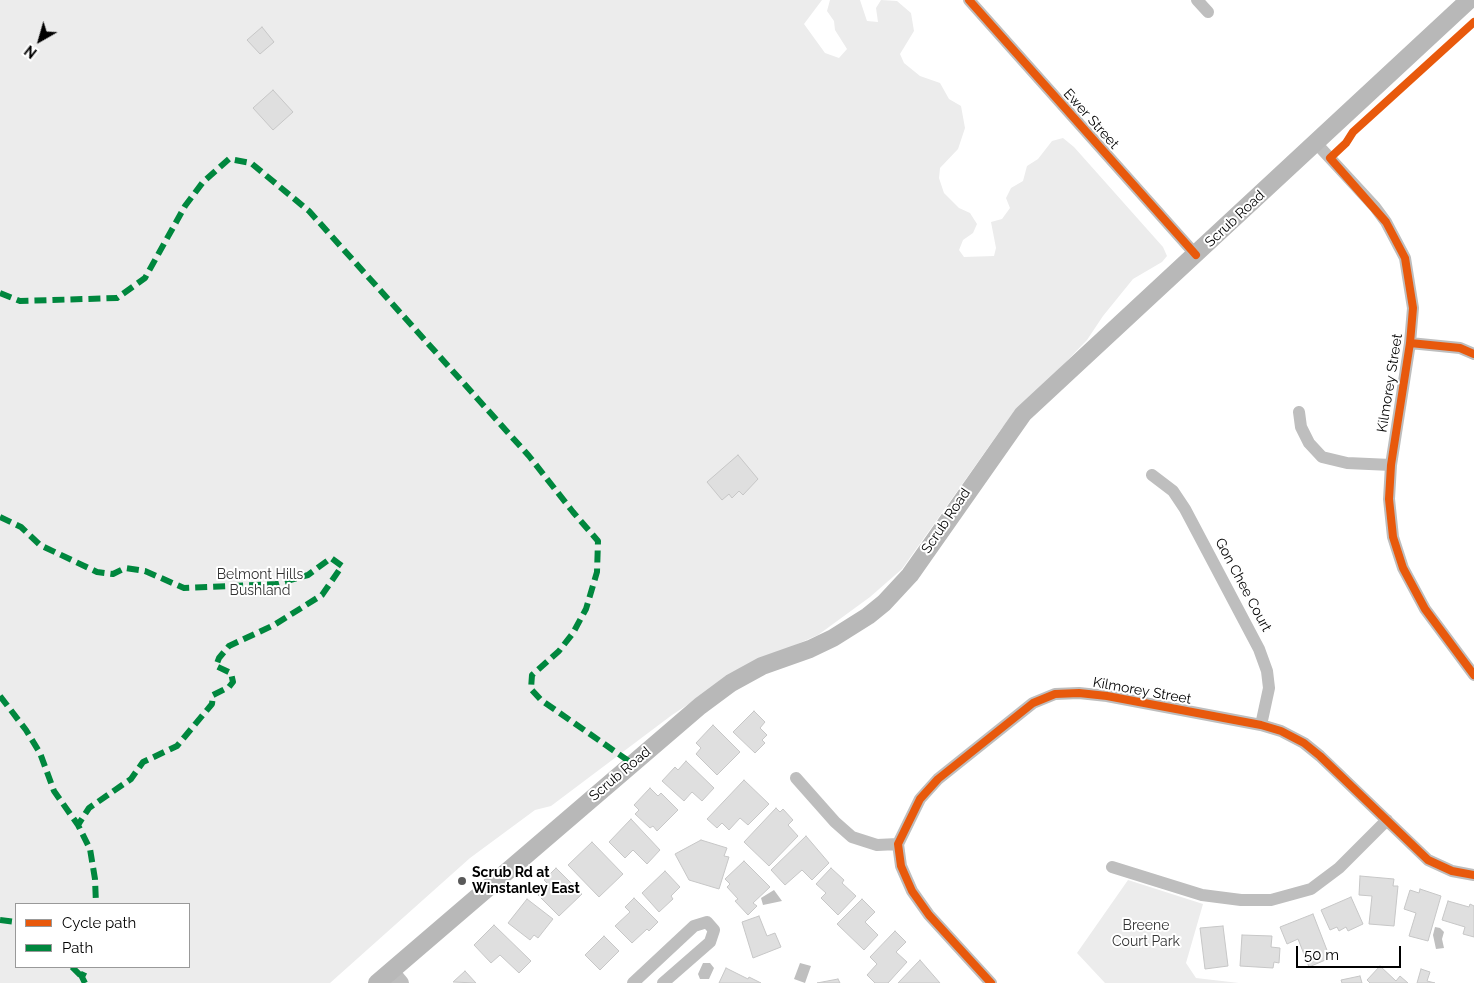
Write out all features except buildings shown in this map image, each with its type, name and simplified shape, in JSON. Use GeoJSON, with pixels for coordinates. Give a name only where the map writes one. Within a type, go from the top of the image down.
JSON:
{"type":"FeatureCollection","features":[{"type":"Feature","properties":{"kind":"main road","name":"Scrub Road"},"geometry":{"type":"LineString","coordinates":[[377,983],[396,977],[700,706],[731,683],[762,666],[810,649],[833,638],[868,616],[884,603],[910,575],[1023,414],[1047,389],[1196,255],[1469,0]]}},
{"type":"Feature","properties":{"kind":"street","name":"Ewer Street"},"geometry":{"type":"LineString","coordinates":[[969,0],[1196,255]]}},
{"type":"Feature","properties":{"kind":"street"},"geometry":{"type":"LineString","coordinates":[[1197,0],[1208,12]]}},
{"type":"Feature","properties":{"kind":"street","name":"Kilmorey Street"},"geometry":{"type":"LineString","coordinates":[[1316,143],[1375,207],[1386,222],[1406,258],[1413,308],[1410,343],[1390,465],[1389,499],[1393,537],[1402,568],[1425,608],[1474,675]]}},
{"type":"Feature","properties":{"kind":"street"},"geometry":{"type":"LineString","coordinates":[[1410,343],[1460,348],[1474,354]]}},
{"type":"Feature","properties":{"kind":"street"},"geometry":{"type":"LineString","coordinates":[[1299,412],[1301,427],[1309,443],[1322,457],[1347,463],[1390,465]]}},
{"type":"Feature","properties":{"kind":"street","name":"Gon Chee Court"},"geometry":{"type":"LineString","coordinates":[[1152,475],[1173,491],[1185,509],[1259,649],[1267,671],[1269,688],[1261,725]]}},
{"type":"Feature","properties":{"kind":"street","name":"Kilmorey Street"},"geometry":{"type":"LineString","coordinates":[[898,844],[920,799],[938,779],[1033,703],[1055,694],[1079,693],[1107,696],[1261,725],[1281,731],[1304,743],[1428,860],[1452,871],[1474,875]]}},
{"type":"Feature","properties":{"kind":"street"},"geometry":{"type":"LineString","coordinates":[[796,778],[835,822],[852,837],[877,845],[898,844],[901,866],[912,891],[929,915],[991,983]]}},
{"type":"Feature","properties":{"kind":"street"},"geometry":{"type":"LineString","coordinates":[[1112,867],[1202,895],[1241,900],[1271,900],[1311,889],[1339,868],[1387,820]]}},
{"type":"Feature","properties":{"kind":"street"},"geometry":{"type":"LineString","coordinates":[[633,983],[656,960],[694,926],[707,922],[714,930],[710,942],[670,981],[656,960]]}},
{"type":"Feature","properties":{"kind":"green space","name":"Belmont Hills Bushland"},"geometry":{"type":"Polygon","coordinates":[[[0,0],[822,0],[804,24],[825,53],[839,58],[847,49],[835,30],[834,21],[827,11],[830,0],[860,0],[867,21],[878,22],[876,8],[881,0],[897,1],[911,13],[914,31],[900,54],[904,63],[920,76],[940,83],[949,99],[961,106],[965,128],[958,149],[940,168],[939,178],[944,193],[959,208],[970,213],[977,224],[973,233],[963,240],[959,250],[964,257],[994,256],[996,248],[991,222],[1002,219],[1010,208],[1006,198],[1011,188],[1023,181],[1027,166],[1038,159],[1052,141],[1063,138],[1074,147],[1163,247],[1167,256],[1162,262],[1133,279],[1103,316],[1087,340],[1002,428],[902,569],[870,597],[818,635],[745,667],[672,715],[551,806],[535,810],[470,858],[330,983],[0,983],[0,0]]]}},
{"type":"Feature","properties":{"kind":"green space","name":"Breene Court Park"},"geometry":{"type":"Polygon","coordinates":[[[1128,880],[1203,904],[1186,963],[1196,978],[1239,983],[1105,983],[1077,953],[1128,880]]]}},
{"type":"Feature","properties":{"kind":"shaded area"},"geometry":{"type":"Polygon","coordinates":[[[774,890],[782,901],[763,905],[761,898],[774,890]]]}},
{"type":"Feature","properties":{"kind":"shaded area"},"geometry":{"type":"Polygon","coordinates":[[[1435,927],[1440,928],[1444,932],[1442,939],[1444,948],[1436,949],[1433,935],[1435,927]]]}},
{"type":"Feature","properties":{"kind":"shaded area"},"geometry":{"type":"Polygon","coordinates":[[[703,963],[710,963],[714,968],[709,979],[700,979],[698,974],[703,963]]]}},
{"type":"Feature","properties":{"kind":"shaded area"},"geometry":{"type":"Polygon","coordinates":[[[800,963],[811,966],[805,983],[794,979],[800,963]]]}},
{"type":"Feature","properties":{"kind":"marked path"},"geometry":{"type":"LineString","coordinates":[[0,293],[20,301],[117,298],[145,278],[185,206],[203,182],[229,159],[251,163],[309,211],[529,456],[598,541],[597,572],[586,609],[573,633],[559,651],[532,675],[531,689],[541,700],[633,764]]}},
{"type":"Feature","properties":{"kind":"marked path"},"geometry":{"type":"LineString","coordinates":[[0,517],[21,527],[40,545],[97,572],[113,574],[125,568],[145,571],[184,588],[276,584],[308,575],[331,558],[342,566],[322,595],[274,625],[229,646],[219,658],[216,666],[231,673],[233,682],[229,687],[213,695],[212,704],[177,746],[143,762],[131,779],[89,808],[78,825]]}},
{"type":"Feature","properties":{"kind":"marked path"},"geometry":{"type":"LineString","coordinates":[[0,696],[26,730],[40,753],[54,791],[78,825],[90,849],[95,879],[96,903]]}},
{"type":"Feature","properties":{"kind":"marked path"},"geometry":{"type":"LineString","coordinates":[[0,920],[15,922]]}},
{"type":"Feature","properties":{"kind":"marked path"},"geometry":{"type":"LineString","coordinates":[[73,968],[82,977]]}},
{"type":"Feature","properties":{"kind":"marked path"},"geometry":{"type":"LineString","coordinates":[[85,983],[82,977],[86,968]]}},
{"type":"Feature","properties":{"kind":"cycle path"},"geometry":{"type":"LineString","coordinates":[[969,0],[1196,255]]}},
{"type":"Feature","properties":{"kind":"cycle path"},"geometry":{"type":"LineString","coordinates":[[1474,22],[1353,132],[1346,143],[1330,158],[1386,222],[1405,258],[1413,308],[1410,343],[1391,465],[1389,499],[1393,537],[1403,568],[1425,609],[1474,675]]}},
{"type":"Feature","properties":{"kind":"cycle path"},"geometry":{"type":"LineString","coordinates":[[1410,343],[1460,348],[1474,354]]}},
{"type":"Feature","properties":{"kind":"cycle path"},"geometry":{"type":"LineString","coordinates":[[991,983],[929,915],[912,891],[901,866],[898,844],[920,799],[938,779],[1033,703],[1055,694],[1079,693],[1107,696],[1261,725],[1281,731],[1304,743],[1320,756],[1428,860],[1452,871],[1474,875]]}},
{"type":"Feature","properties":{"kind":"place","name":"Scrub Rd at Winstanley East"},"geometry":{"type":"Point","coordinates":[462,881]}}]}
